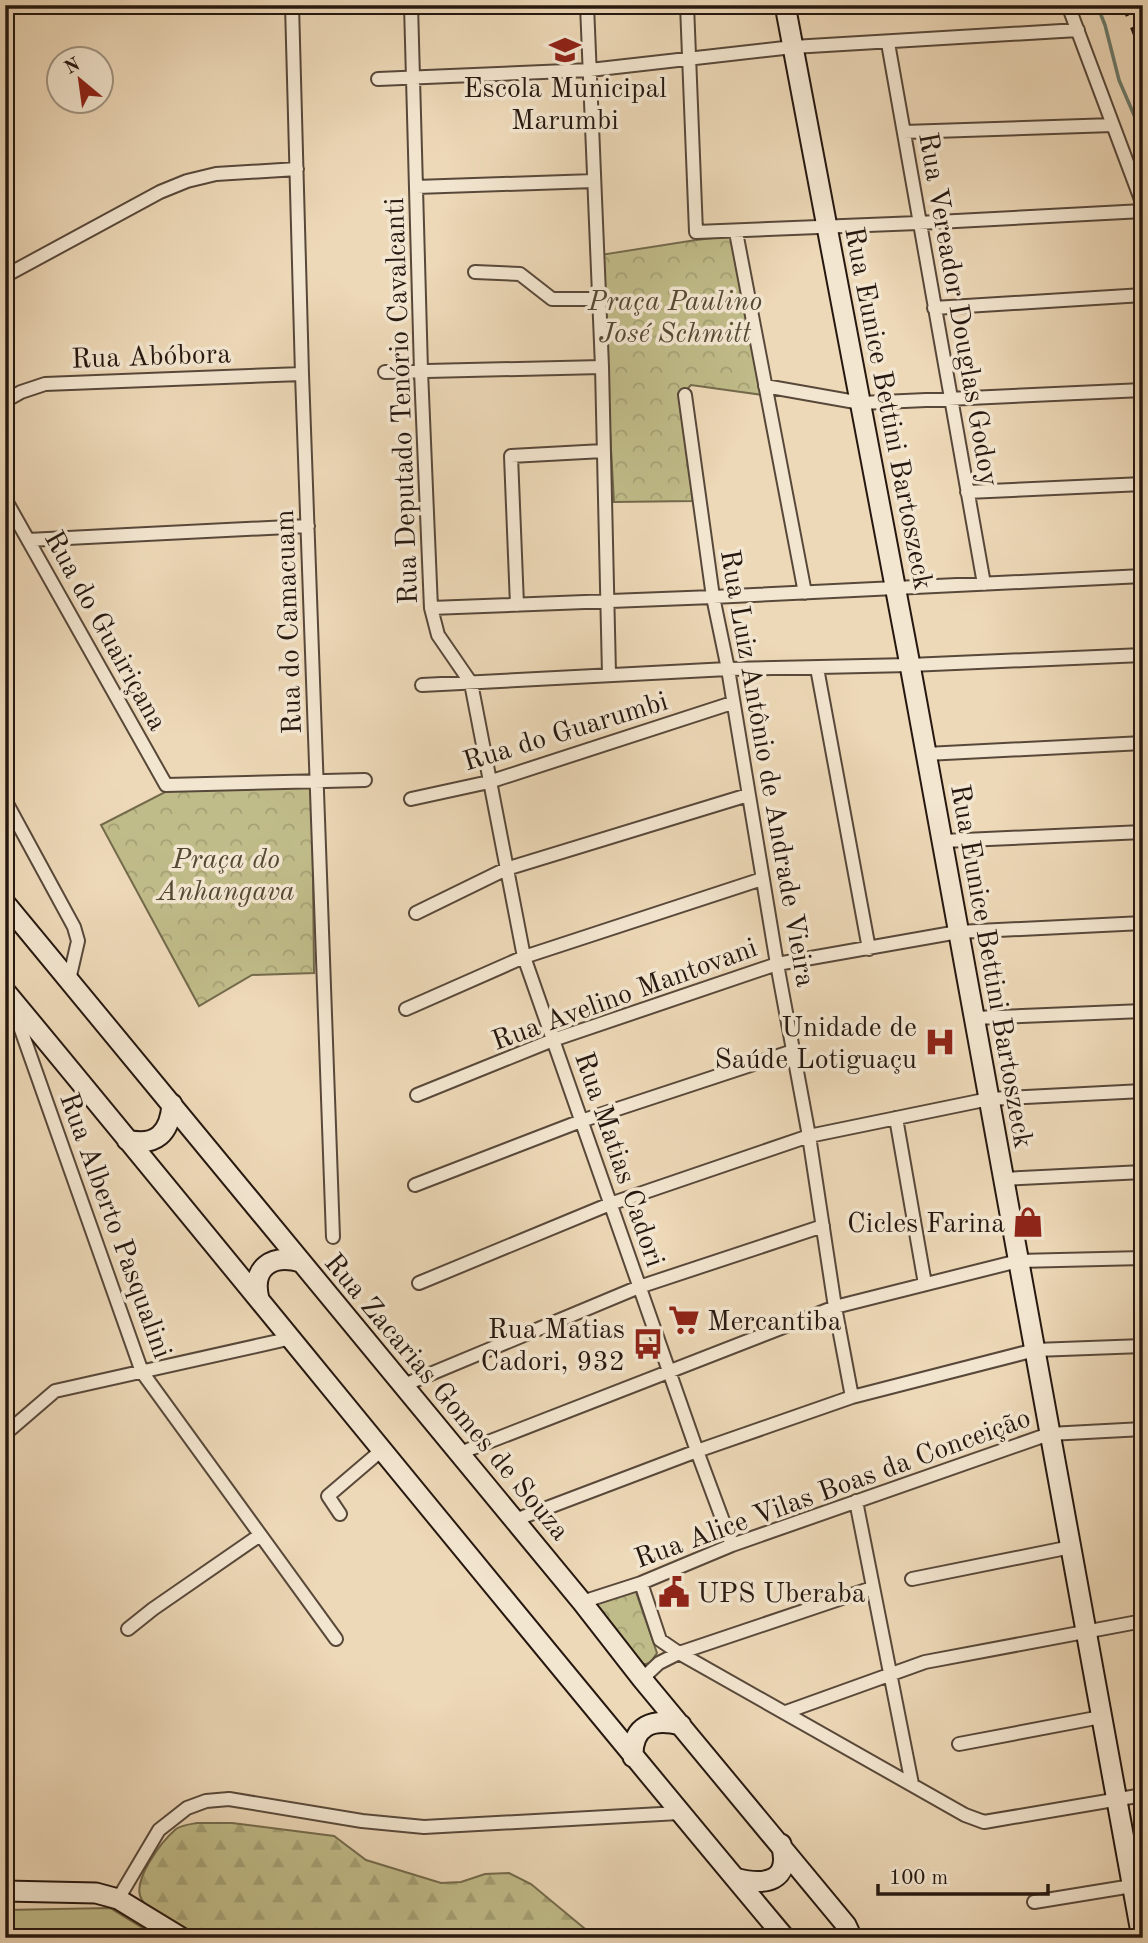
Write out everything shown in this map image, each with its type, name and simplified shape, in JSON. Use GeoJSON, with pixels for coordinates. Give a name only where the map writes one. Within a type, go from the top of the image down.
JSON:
{"type":"FeatureCollection","features":[{"type":"Feature","properties":{"kind":"main road","name":"Rua Eunice Bettini Bartoszeck"},"geometry":{"type":"LineString","coordinates":[[785,5],[943,841],[1142,1938]]}},
{"type":"Feature","properties":{"kind":"main road","name":"Rua Zacarias Gomes de Souza"},"geometry":{"type":"LineString","coordinates":[[5,903],[852,1933]]}},
{"type":"Feature","properties":{"kind":"main road"},"geometry":{"type":"LineString","coordinates":[[7,993],[679,1813],[785,1938]]}},
{"type":"Feature","properties":{"kind":"main road"},"geometry":{"type":"LineString","coordinates":[[127,1140],[140,1143],[154,1140],[165,1131],[171,1119],[172,1104]]}},
{"type":"Feature","properties":{"kind":"main road"},"geometry":{"type":"LineString","coordinates":[[260,1299],[256,1287],[266,1266],[276,1260],[301,1262]]}},
{"type":"Feature","properties":{"kind":"main road"},"geometry":{"type":"LineString","coordinates":[[633,1757],[633,1744],[640,1731],[652,1723],[666,1721],[681,1725]]}},
{"type":"Feature","properties":{"kind":"main road"},"geometry":{"type":"LineString","coordinates":[[735,1878],[761,1884],[773,1879],[782,1869],[784,1857],[780,1844]]}},
{"type":"Feature","properties":{"kind":"main road"},"geometry":{"type":"LineString","coordinates":[[5,1891],[96,1893],[118,1899],[182,1938]]}},
{"type":"Feature","properties":{"kind":"street","name":"Rua do Camacuam"},"geometry":{"type":"LineString","coordinates":[[292,5],[302,373],[333,1237]]}},
{"type":"Feature","properties":{"kind":"street","name":"Rua Deputado Tenório Cavalcanti"},"geometry":{"type":"LineString","coordinates":[[411,5],[421,371],[431,608],[438,635],[471,683],[489,782]]}},
{"type":"Feature","properties":{"kind":"street"},"geometry":{"type":"LineString","coordinates":[[587,5],[599,299],[609,674]]}},
{"type":"Feature","properties":{"kind":"street"},"geometry":{"type":"LineString","coordinates":[[687,5],[696,232],[1143,211]]}},
{"type":"Feature","properties":{"kind":"street"},"geometry":{"type":"LineString","coordinates":[[1068,5],[1143,205]]}},
{"type":"Feature","properties":{"kind":"street"},"geometry":{"type":"LineString","coordinates":[[378,79],[590,70],[793,47],[1078,30]]}},
{"type":"Feature","properties":{"kind":"street","name":"Rua Vereador Douglas Godoy"},"geometry":{"type":"LineString","coordinates":[[888,43],[984,584]]}},
{"type":"Feature","properties":{"kind":"street"},"geometry":{"type":"LineString","coordinates":[[904,132],[1114,125]]}},
{"type":"Feature","properties":{"kind":"street"},"geometry":{"type":"LineString","coordinates":[[5,276],[160,192],[187,181],[216,174],[297,169]]}},
{"type":"Feature","properties":{"kind":"street"},"geometry":{"type":"LineString","coordinates":[[416,187],[594,181]]}},
{"type":"Feature","properties":{"kind":"street"},"geometry":{"type":"LineString","coordinates":[[736,232],[805,593]]}},
{"type":"Feature","properties":{"kind":"street"},"geometry":{"type":"LineString","coordinates":[[475,272],[520,274],[552,299],[599,299]]}},
{"type":"Feature","properties":{"kind":"street"},"geometry":{"type":"LineString","coordinates":[[934,307],[1143,295]]}},
{"type":"Feature","properties":{"kind":"street"},"geometry":{"type":"LineString","coordinates":[[385,372],[601,367]]}},
{"type":"Feature","properties":{"kind":"street","name":"Rua Abóbora"},"geometry":{"type":"LineString","coordinates":[[5,401],[45,384],[302,373]]}},
{"type":"Feature","properties":{"kind":"street"},"geometry":{"type":"LineString","coordinates":[[765,386],[861,404],[1143,390]]}},
{"type":"Feature","properties":{"kind":"street","name":"Rua Luiz Antônio de Andrade Vieira"},"geometry":{"type":"LineString","coordinates":[[685,395],[713,597],[728,668],[776,964],[809,1136],[835,1307],[852,1397]]}},
{"type":"Feature","properties":{"kind":"street"},"geometry":{"type":"LineString","coordinates":[[517,605],[511,456],[603,451]]}},
{"type":"Feature","properties":{"kind":"street"},"geometry":{"type":"LineString","coordinates":[[967,492],[1143,484]]}},
{"type":"Feature","properties":{"kind":"street","name":"Rua do Guairiçana"},"geometry":{"type":"LineString","coordinates":[[5,499],[166,785],[317,781]]}},
{"type":"Feature","properties":{"kind":"street"},"geometry":{"type":"LineString","coordinates":[[28,540],[308,526]]}},
{"type":"Feature","properties":{"kind":"street"},"geometry":{"type":"LineString","coordinates":[[431,608],[1143,576]]}},
{"type":"Feature","properties":{"kind":"street"},"geometry":{"type":"LineString","coordinates":[[422,685],[728,668],[817,668],[1143,655]]}},
{"type":"Feature","properties":{"kind":"street"},"geometry":{"type":"LineString","coordinates":[[817,668],[869,949]]}},
{"type":"Feature","properties":{"kind":"street","name":"Rua do Guarumbi"},"geometry":{"type":"LineString","coordinates":[[411,799],[489,782],[732,703]]}},
{"type":"Feature","properties":{"kind":"street"},"geometry":{"type":"LineString","coordinates":[[926,754],[1143,743]]}},
{"type":"Feature","properties":{"kind":"street"},"geometry":{"type":"LineString","coordinates":[[317,781],[365,780]]}},
{"type":"Feature","properties":{"kind":"street","name":"Rua Matias Cadori"},"geometry":{"type":"LineString","coordinates":[[489,782],[524,957],[696,1451],[732,1545]]}},
{"type":"Feature","properties":{"kind":"street"},"geometry":{"type":"LineString","coordinates":[[416,913],[506,869],[748,794]]}},
{"type":"Feature","properties":{"kind":"street"},"geometry":{"type":"LineString","coordinates":[[5,800],[74,927],[78,941],[69,980]]}},
{"type":"Feature","properties":{"kind":"street"},"geometry":{"type":"LineString","coordinates":[[943,841],[1143,832]]}},
{"type":"Feature","properties":{"kind":"street"},"geometry":{"type":"LineString","coordinates":[[406,1009],[524,957],[762,879]]}},
{"type":"Feature","properties":{"kind":"street","name":"Rua Avelino Mantovani"},"geometry":{"type":"LineString","coordinates":[[417,1095],[553,1040],[776,964],[958,932],[1143,923]]}},
{"type":"Feature","properties":{"kind":"street","name":"Rua Alberto Pasqualini"},"geometry":{"type":"LineString","coordinates":[[7,993],[142,1372],[336,1639]]}},
{"type":"Feature","properties":{"kind":"street"},"geometry":{"type":"LineString","coordinates":[[974,1018],[1143,1011]]}},
{"type":"Feature","properties":{"kind":"street"},"geometry":{"type":"LineString","coordinates":[[33,1062],[33,1054],[40,1048],[50,1046]]}},
{"type":"Feature","properties":{"kind":"street"},"geometry":{"type":"LineString","coordinates":[[415,1185],[581,1121],[793,1051]]}},
{"type":"Feature","properties":{"kind":"street"},"geometry":{"type":"LineString","coordinates":[[419,1283],[610,1204],[809,1136],[989,1099],[1143,1091]]}},
{"type":"Feature","properties":{"kind":"street"},"geometry":{"type":"LineString","coordinates":[[896,1118],[925,1284]]}},
{"type":"Feature","properties":{"kind":"street"},"geometry":{"type":"LineString","coordinates":[[1003,1179],[1143,1172]]}},
{"type":"Feature","properties":{"kind":"street"},"geometry":{"type":"LineString","coordinates":[[404,1385],[639,1287],[823,1226]]}},
{"type":"Feature","properties":{"kind":"street"},"geometry":{"type":"LineString","coordinates":[[460,1453],[835,1307],[1018,1261],[1143,1258]]}},
{"type":"Feature","properties":{"kind":"street"},"geometry":{"type":"LineString","coordinates":[[5,1434],[55,1391],[292,1338]]}},
{"type":"Feature","properties":{"kind":"street"},"geometry":{"type":"LineString","coordinates":[[515,1520],[696,1451],[852,1397],[1035,1350],[1143,1346]]}},
{"type":"Feature","properties":{"kind":"street","name":"Rua Alice Vilas Boas da Conceição"},"geometry":{"type":"LineString","coordinates":[[582,1602],[641,1583],[732,1545],[1049,1434],[1143,1429]]}},
{"type":"Feature","properties":{"kind":"street"},"geometry":{"type":"LineString","coordinates":[[340,1514],[328,1500],[330,1493],[383,1449]]}},
{"type":"Feature","properties":{"kind":"street"},"geometry":{"type":"LineString","coordinates":[[856,1501],[912,1784]]}},
{"type":"Feature","properties":{"kind":"street"},"geometry":{"type":"LineString","coordinates":[[128,1629],[260,1535]]}},
{"type":"Feature","properties":{"kind":"street"},"geometry":{"type":"LineString","coordinates":[[912,1579],[1071,1547]]}},
{"type":"Feature","properties":{"kind":"street"},"geometry":{"type":"LineString","coordinates":[[641,1583],[660,1640],[659,1663]]}},
{"type":"Feature","properties":{"kind":"street"},"geometry":{"type":"LineString","coordinates":[[642,1679],[659,1663],[679,1653],[872,1588]]}},
{"type":"Feature","properties":{"kind":"street"},"geometry":{"type":"LineString","coordinates":[[786,1712],[925,1662],[1143,1621]]}},
{"type":"Feature","properties":{"kind":"street"},"geometry":{"type":"LineString","coordinates":[[660,1640],[965,1815],[984,1822],[1143,1795]]}},
{"type":"Feature","properties":{"kind":"street"},"geometry":{"type":"LineString","coordinates":[[959,1744],[1101,1717]]}},
{"type":"Feature","properties":{"kind":"street"},"geometry":{"type":"LineString","coordinates":[[118,1899],[159,1830],[187,1808],[206,1801],[229,1799],[362,1821],[424,1827],[679,1813]]}},
{"type":"Feature","properties":{"kind":"street"},"geometry":{"type":"LineString","coordinates":[[1034,1902],[1132,1886]]}},
{"type":"Feature","properties":{"kind":"green space","name":"Praça Paulino José Schmitt"},"geometry":{"type":"Polygon","coordinates":[[[731,236],[763,395],[691,385],[680,396],[693,501],[614,502],[600,255],[731,236]]]}},
{"type":"Feature","properties":{"kind":"green space","name":"Praça do Anhangava"},"geometry":{"type":"Polygon","coordinates":[[[312,786],[314,973],[252,975],[199,1006],[101,825],[169,790],[312,786]]]}},
{"type":"Feature","properties":{"kind":"green space"},"geometry":{"type":"Polygon","coordinates":[[[635,1589],[657,1653],[650,1663],[641,1665],[593,1603],[635,1589]]]}},
{"type":"Feature","properties":{"kind":"green space"},"geometry":{"type":"Polygon","coordinates":[[[197,1823],[232,1823],[334,1836],[366,1860],[441,1883],[461,1882],[485,1874],[509,1873],[531,1884],[596,1938],[203,1938],[147,1907],[139,1892],[149,1862],[163,1843],[176,1829],[197,1823]]]}},
{"type":"Feature","properties":{"kind":"green space"},"geometry":{"type":"Polygon","coordinates":[[[110,1908],[159,1938],[5,1938],[5,1910],[110,1908]]]}},
{"type":"Feature","properties":{"kind":"waterway"},"geometry":{"type":"LineString","coordinates":[[1097,5],[1119,80],[1143,136]]}},
{"type":"Feature","properties":{"kind":"railway"},"geometry":{"type":"LineString","coordinates":[[1123,5],[1143,56]]}},
{"type":"Feature","properties":{"kind":"place","name":"Escola Municipal Marumbi"},"geometry":{"type":"Point","coordinates":[565,50]}},
{"type":"Feature","properties":{"kind":"place","name":"Unidade de Saúde Lotiguaçu"},"geometry":{"type":"Point","coordinates":[940,1042]}},
{"type":"Feature","properties":{"kind":"place","name":"Cicles Farina"},"geometry":{"type":"Point","coordinates":[1028,1222]}},
{"type":"Feature","properties":{"kind":"place","name":"Mercantiba"},"geometry":{"type":"Point","coordinates":[684,1320]}},
{"type":"Feature","properties":{"kind":"place","name":"Rua Matias Cadori, 932"},"geometry":{"type":"Point","coordinates":[648,1344]}},
{"type":"Feature","properties":{"kind":"place","name":"UPS Uberaba"},"geometry":{"type":"Point","coordinates":[674,1592]}}]}
